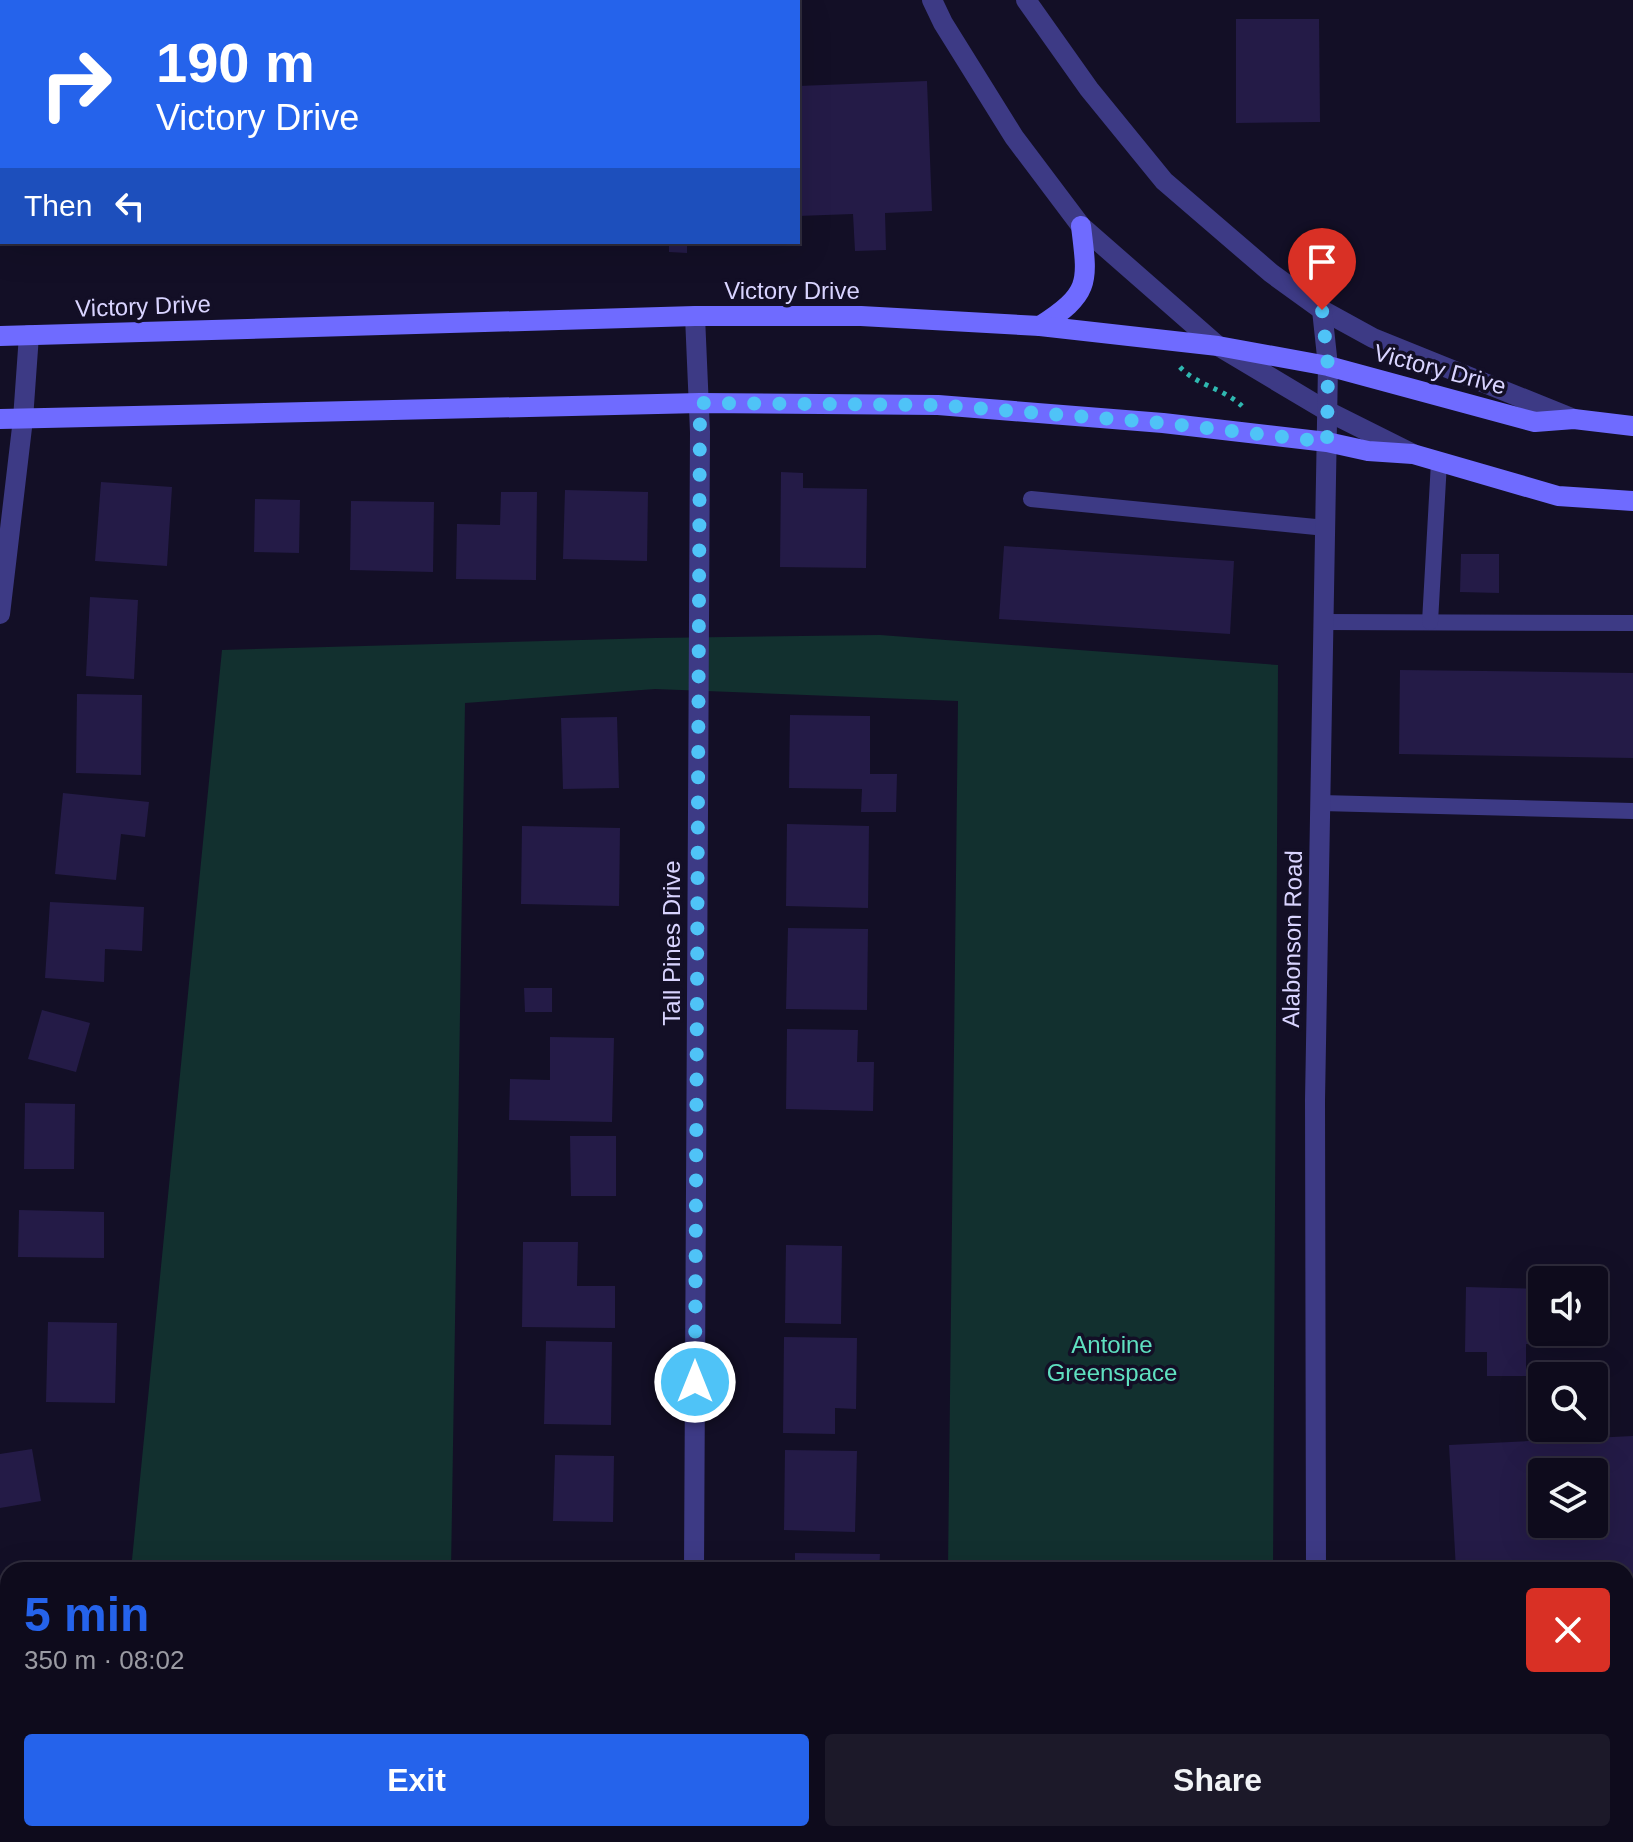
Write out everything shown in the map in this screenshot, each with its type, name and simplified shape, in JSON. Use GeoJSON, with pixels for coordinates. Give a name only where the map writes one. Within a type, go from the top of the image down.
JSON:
{"type":"FeatureCollection","features":[{"type":"Feature","properties":{"kind":"main road"},"geometry":{"type":"LineString","coordinates":[[1040,326],[1078,298],[1087,274],[1081,226]]}},
{"type":"Feature","properties":{"kind":"main road","name":"Victory Drive"},"geometry":{"type":"LineString","coordinates":[[0,336],[695,316],[861,316],[1040,326],[1218,346],[1328,366],[1535,422],[1574,419],[1633,426]]}},
{"type":"Feature","properties":{"kind":"main road"},"geometry":{"type":"LineString","coordinates":[[0,419],[700,403],[938,405],[1163,423],[1327,442],[1368,451],[1413,454],[1558,496],[1633,501]]}},
{"type":"Feature","properties":{"kind":"street"},"geometry":{"type":"LineString","coordinates":[[932,0],[1014,137],[1081,226],[1218,346],[1327,411],[1413,454]]}},
{"type":"Feature","properties":{"kind":"street"},"geometry":{"type":"LineString","coordinates":[[1026,0],[1089,89],[1164,181],[1271,273],[1322,310],[1388,345],[1574,419]]}},
{"type":"Feature","properties":{"kind":"street","name":"Alabonson Road"},"geometry":{"type":"LineString","coordinates":[[1316,1562],[1315,1100],[1328,366],[1322,310]]}},
{"type":"Feature","properties":{"kind":"street","name":"Tall Pines Drive"},"geometry":{"type":"LineString","coordinates":[[694,1562],[700,403],[695,316]]}},
{"type":"Feature","properties":{"kind":"street"},"geometry":{"type":"LineString","coordinates":[[0,614],[23,419],[29,335]]}},
{"type":"Feature","properties":{"kind":"lane"},"geometry":{"type":"LineString","coordinates":[[1430,622],[1439,462]]}},
{"type":"Feature","properties":{"kind":"lane"},"geometry":{"type":"LineString","coordinates":[[1031,499],[1326,528]]}},
{"type":"Feature","properties":{"kind":"lane"},"geometry":{"type":"LineString","coordinates":[[1324,622],[1633,623]]}},
{"type":"Feature","properties":{"kind":"lane"},"geometry":{"type":"LineString","coordinates":[[1321,803],[1633,811]]}},
{"type":"Feature","properties":{"kind":"path"},"geometry":{"type":"LineString","coordinates":[[1178,365],[1187,376],[1229,394],[1251,415]]}},
{"type":"Feature","properties":{"kind":"green space","name":"Antoine Greenspace"},"geometry":{"type":"Polygon","coordinates":[[[880,635],[1278,665],[1273,1562],[948,1562],[958,701],[655,689],[465,703],[451,1562],[132,1562],[222,650],[880,635]]]}},
{"type":"Feature","properties":{"kind":"building"},"geometry":{"type":"Polygon","coordinates":[[[1236,19],[1319,19],[1320,122],[1236,123],[1236,19]]]}},
{"type":"Feature","properties":{"kind":"building"},"geometry":{"type":"Polygon","coordinates":[[[927,81],[932,211],[885,213],[886,250],[855,251],[853,214],[800,216],[800,86],[927,81]]]}},
{"type":"Feature","properties":{"kind":"building"},"geometry":{"type":"Polygon","coordinates":[[[0,244],[35,244],[35,246],[0,244]]]}},
{"type":"Feature","properties":{"kind":"building"},"geometry":{"type":"Polygon","coordinates":[[[669,244],[687,244],[687,253],[669,252],[669,244]]]}},
{"type":"Feature","properties":{"kind":"building"},"geometry":{"type":"Polygon","coordinates":[[[781,472],[803,473],[803,488],[867,489],[866,568],[780,567],[781,472]]]}},
{"type":"Feature","properties":{"kind":"building"},"geometry":{"type":"Polygon","coordinates":[[[101,482],[172,487],[167,566],[95,561],[101,482]]]}},
{"type":"Feature","properties":{"kind":"building"},"geometry":{"type":"Polygon","coordinates":[[[565,490],[648,492],[647,561],[563,559],[565,490]]]}},
{"type":"Feature","properties":{"kind":"building"},"geometry":{"type":"Polygon","coordinates":[[[501,492],[537,492],[536,580],[456,579],[457,524],[500,525],[501,492]]]}},
{"type":"Feature","properties":{"kind":"building"},"geometry":{"type":"Polygon","coordinates":[[[255,499],[300,500],[299,553],[254,552],[255,499]]]}},
{"type":"Feature","properties":{"kind":"building"},"geometry":{"type":"Polygon","coordinates":[[[351,501],[434,502],[433,572],[350,570],[351,501]]]}},
{"type":"Feature","properties":{"kind":"building"},"geometry":{"type":"Polygon","coordinates":[[[1004,546],[1234,561],[1230,634],[999,619],[1004,546]]]}},
{"type":"Feature","properties":{"kind":"building"},"geometry":{"type":"Polygon","coordinates":[[[1461,554],[1499,554],[1499,593],[1460,592],[1461,554]]]}},
{"type":"Feature","properties":{"kind":"building"},"geometry":{"type":"Polygon","coordinates":[[[90,597],[138,600],[134,679],[86,676],[90,597]]]}},
{"type":"Feature","properties":{"kind":"building"},"geometry":{"type":"Polygon","coordinates":[[[1400,670],[1633,673],[1633,758],[1399,754],[1400,670]]]}},
{"type":"Feature","properties":{"kind":"building"},"geometry":{"type":"Polygon","coordinates":[[[77,694],[142,695],[141,775],[76,773],[77,694]]]}},
{"type":"Feature","properties":{"kind":"building"},"geometry":{"type":"Polygon","coordinates":[[[790,715],[870,716],[870,774],[897,774],[896,812],[861,812],[862,789],[789,788],[790,715]]]}},
{"type":"Feature","properties":{"kind":"building"},"geometry":{"type":"Polygon","coordinates":[[[617,717],[619,788],[563,789],[561,718],[617,717]]]}},
{"type":"Feature","properties":{"kind":"building"},"geometry":{"type":"Polygon","coordinates":[[[63,793],[149,802],[145,837],[121,834],[116,880],[55,874],[63,793]]]}},
{"type":"Feature","properties":{"kind":"building"},"geometry":{"type":"Polygon","coordinates":[[[787,824],[869,826],[868,908],[786,906],[787,824]]]}},
{"type":"Feature","properties":{"kind":"building"},"geometry":{"type":"Polygon","coordinates":[[[522,826],[620,828],[619,906],[521,904],[522,826]]]}},
{"type":"Feature","properties":{"kind":"building"},"geometry":{"type":"Polygon","coordinates":[[[50,902],[144,907],[142,951],[105,949],[104,982],[45,978],[50,902]]]}},
{"type":"Feature","properties":{"kind":"building"},"geometry":{"type":"Polygon","coordinates":[[[788,928],[868,929],[867,1010],[786,1009],[788,928]]]}},
{"type":"Feature","properties":{"kind":"building"},"geometry":{"type":"Polygon","coordinates":[[[524,988],[552,988],[552,1012],[525,1012],[524,988]]]}},
{"type":"Feature","properties":{"kind":"building"},"geometry":{"type":"Polygon","coordinates":[[[42,1010],[90,1023],[76,1072],[28,1059],[42,1010]]]}},
{"type":"Feature","properties":{"kind":"building"},"geometry":{"type":"Polygon","coordinates":[[[787,1029],[858,1030],[857,1062],[874,1062],[873,1111],[786,1109],[787,1029]]]}},
{"type":"Feature","properties":{"kind":"building"},"geometry":{"type":"Polygon","coordinates":[[[550,1037],[614,1038],[612,1122],[509,1120],[510,1079],[550,1080],[550,1037]]]}},
{"type":"Feature","properties":{"kind":"building"},"geometry":{"type":"Polygon","coordinates":[[[25,1103],[75,1104],[74,1169],[24,1169],[25,1103]]]}},
{"type":"Feature","properties":{"kind":"building"},"geometry":{"type":"Polygon","coordinates":[[[570,1136],[616,1136],[616,1196],[571,1196],[570,1136]]]}},
{"type":"Feature","properties":{"kind":"building"},"geometry":{"type":"Polygon","coordinates":[[[19,1210],[104,1212],[104,1258],[18,1257],[19,1210]]]}},
{"type":"Feature","properties":{"kind":"building"},"geometry":{"type":"Polygon","coordinates":[[[523,1242],[578,1242],[577,1286],[615,1286],[615,1328],[522,1327],[523,1242]]]}},
{"type":"Feature","properties":{"kind":"building"},"geometry":{"type":"Polygon","coordinates":[[[786,1245],[842,1246],[841,1324],[785,1323],[786,1245]]]}},
{"type":"Feature","properties":{"kind":"building"},"geometry":{"type":"Polygon","coordinates":[[[1466,1287],[1528,1289],[1526,1376],[1487,1376],[1487,1352],[1465,1352],[1466,1287]]]}},
{"type":"Feature","properties":{"kind":"building"},"geometry":{"type":"Polygon","coordinates":[[[48,1322],[117,1323],[115,1403],[46,1402],[48,1322]]]}},
{"type":"Feature","properties":{"kind":"building"},"geometry":{"type":"Polygon","coordinates":[[[784,1337],[857,1338],[856,1409],[835,1408],[835,1434],[783,1433],[784,1337]]]}},
{"type":"Feature","properties":{"kind":"building"},"geometry":{"type":"Polygon","coordinates":[[[546,1341],[612,1342],[611,1425],[544,1424],[546,1341]]]}},
{"type":"Feature","properties":{"kind":"building"},"geometry":{"type":"Polygon","coordinates":[[[1633,1436],[1633,1562],[1456,1562],[1449,1445],[1608,1442],[1608,1437],[1633,1436]]]}},
{"type":"Feature","properties":{"kind":"building"},"geometry":{"type":"Polygon","coordinates":[[[32,1449],[41,1501],[0,1508],[0,1454],[32,1449]]]}},
{"type":"Feature","properties":{"kind":"building"},"geometry":{"type":"Polygon","coordinates":[[[785,1450],[857,1451],[855,1532],[784,1530],[785,1450]]]}},
{"type":"Feature","properties":{"kind":"building"},"geometry":{"type":"Polygon","coordinates":[[[555,1455],[614,1456],[613,1522],[553,1521],[555,1455]]]}},
{"type":"Feature","properties":{"kind":"building"},"geometry":{"type":"Polygon","coordinates":[[[795,1553],[880,1554],[880,1562],[795,1562],[795,1553]]]}},
{"type":"Feature","properties":{"kind":"route"},"geometry":{"type":"LineString","coordinates":[[695,1382],[700,403],[938,405],[1163,423],[1327,442],[1328,366],[1322,310]]}}]}
